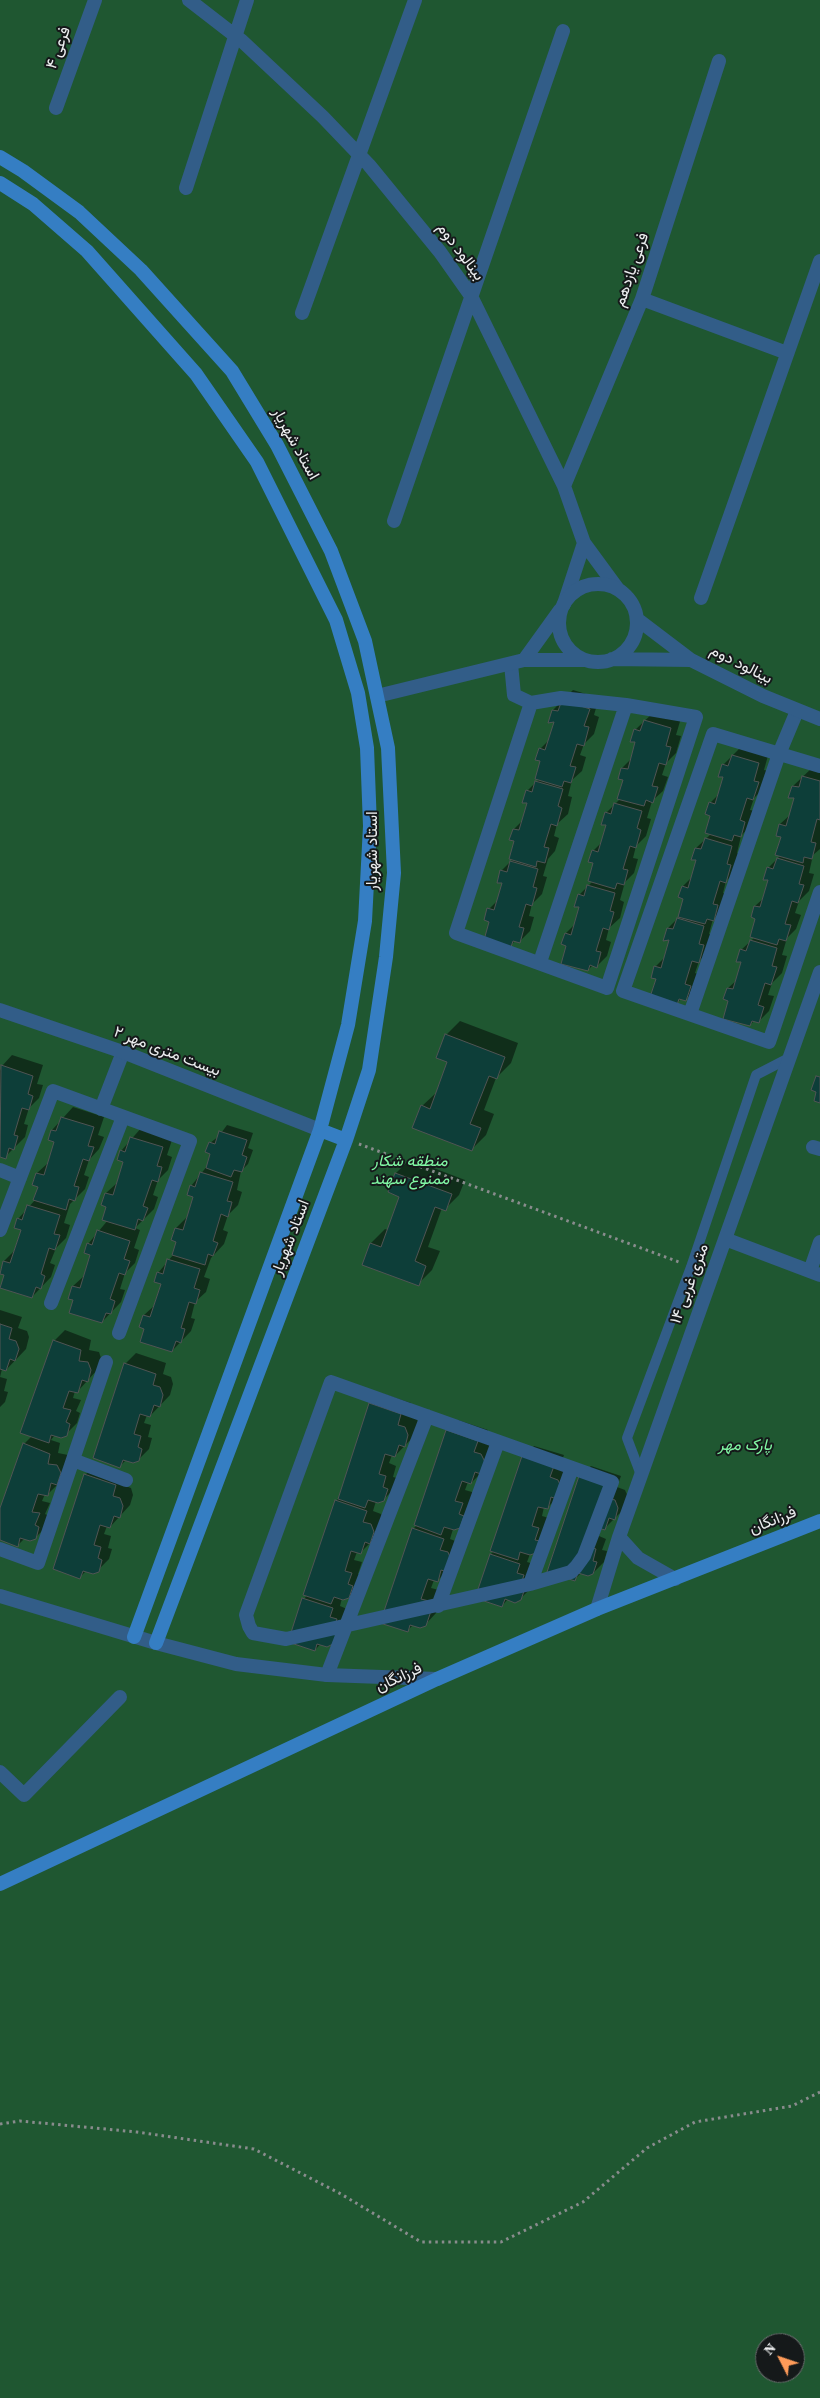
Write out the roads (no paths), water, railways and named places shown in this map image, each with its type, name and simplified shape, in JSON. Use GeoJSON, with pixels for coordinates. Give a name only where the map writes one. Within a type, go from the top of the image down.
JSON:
{"type":"FeatureCollection","features":[{"type":"Feature","properties":{"kind":"main road","name":"استاد شهریار"},"geometry":{"type":"LineString","coordinates":[[0,157],[23,171],[86,218],[141,270],[232,371],[277,445],[331,551],[365,641],[388,748],[394,873],[386,957],[369,1070],[346,1140],[156,1643]]}},
{"type":"Feature","properties":{"kind":"main road","name":"استاد شهریار"},"geometry":{"type":"LineString","coordinates":[[0,183],[33,204],[87,251],[196,374],[258,462],[336,620],[358,693],[367,748],[370,826],[365,921],[348,1025],[320,1130],[134,1636]]}},
{"type":"Feature","properties":{"kind":"main road"},"geometry":{"type":"LineString","coordinates":[[320,1130],[346,1140]]}},
{"type":"Feature","properties":{"kind":"main road","name":"فرزانگان"},"geometry":{"type":"LineString","coordinates":[[0,1884],[437,1679],[597,1609],[820,1521]]}},
{"type":"Feature","properties":{"kind":"street","name":"فرعی ۴"},"geometry":{"type":"LineString","coordinates":[[56,108],[95,0]]}},
{"type":"Feature","properties":{"kind":"street","name":"بینالود دوم"},"geometry":{"type":"LineString","coordinates":[[189,0],[235,36],[323,117],[360,156],[440,252],[471,296],[564,486],[584,543],[617,588]]}},
{"type":"Feature","properties":{"kind":"street"},"geometry":{"type":"LineString","coordinates":[[186,188],[247,0]]}},
{"type":"Feature","properties":{"kind":"street"},"geometry":{"type":"LineString","coordinates":[[302,313],[415,0]]}},
{"type":"Feature","properties":{"kind":"street"},"geometry":{"type":"LineString","coordinates":[[394,521],[563,31]]}},
{"type":"Feature","properties":{"kind":"street","name":"فرعی یازدهم"},"geometry":{"type":"LineString","coordinates":[[564,486],[642,299],[719,61]]}},
{"type":"Feature","properties":{"kind":"street"},"geometry":{"type":"LineString","coordinates":[[700,598],[820,261]]}},
{"type":"Feature","properties":{"kind":"street"},"geometry":{"type":"LineString","coordinates":[[642,299],[787,353]]}},
{"type":"Feature","properties":{"kind":"street"},"geometry":{"type":"LineString","coordinates":[[584,543],[559,620],[560,633],[566,645],[575,655],[587,660]]}},
{"type":"Feature","properties":{"kind":"street"},"geometry":{"type":"LineString","coordinates":[[377,696],[518,662],[587,660],[600,662],[612,659],[623,653],[631,643],[636,632],[637,619],[634,606],[627,596],[617,588],[605,584],[592,584],[580,588],[569,596],[518,662],[514,695],[532,703],[561,698],[626,705],[696,717],[607,988],[456,933],[532,703]]}},
{"type":"Feature","properties":{"kind":"street"},"geometry":{"type":"LineString","coordinates":[[637,619],[691,660]]}},
{"type":"Feature","properties":{"kind":"street","name":"بینالود دوم"},"geometry":{"type":"LineString","coordinates":[[612,659],[691,660],[763,696],[820,719]]}},
{"type":"Feature","properties":{"kind":"street"},"geometry":{"type":"LineString","coordinates":[[540,962],[626,705]]}},
{"type":"Feature","properties":{"kind":"street"},"geometry":{"type":"LineString","coordinates":[[690,1014],[779,754],[797,710]]}},
{"type":"Feature","properties":{"kind":"street"},"geometry":{"type":"LineString","coordinates":[[820,766],[713,734],[623,991],[768,1042],[820,892]]}},
{"type":"Feature","properties":{"kind":"street","name":"۱۴ متری غربی"},"geometry":{"type":"LineString","coordinates":[[597,1609],[619,1537],[820,972]]}},
{"type":"Feature","properties":{"kind":"street","name":"بیست متری مهر ۲"},"geometry":{"type":"LineString","coordinates":[[0,1010],[123,1052],[320,1130]]}},
{"type":"Feature","properties":{"kind":"street"},"geometry":{"type":"LineString","coordinates":[[101,1109],[123,1052]]}},
{"type":"Feature","properties":{"kind":"street"},"geometry":{"type":"LineString","coordinates":[[0,1230],[53,1091],[190,1141],[119,1333]]}},
{"type":"Feature","properties":{"kind":"street"},"geometry":{"type":"LineString","coordinates":[[51,1303],[123,1117]]}},
{"type":"Feature","properties":{"kind":"street"},"geometry":{"type":"LineString","coordinates":[[0,1170],[20,1178]]}},
{"type":"Feature","properties":{"kind":"street"},"geometry":{"type":"LineString","coordinates":[[725,1239],[815,1274],[820,1242]]}},
{"type":"Feature","properties":{"kind":"street"},"geometry":{"type":"LineString","coordinates":[[0,1549],[38,1563],[106,1362]]}},
{"type":"Feature","properties":{"kind":"street"},"geometry":{"type":"LineString","coordinates":[[331,1382],[426,1416],[612,1482],[584,1556],[576,1567],[571,1572],[530,1584],[286,1639],[254,1633],[249,1626],[246,1615],[331,1382]]}},
{"type":"Feature","properties":{"kind":"street"},"geometry":{"type":"LineString","coordinates":[[327,1675],[426,1416]]}},
{"type":"Feature","properties":{"kind":"street"},"geometry":{"type":"LineString","coordinates":[[438,1606],[498,1442]]}},
{"type":"Feature","properties":{"kind":"street"},"geometry":{"type":"LineString","coordinates":[[73,1460],[126,1480]]}},
{"type":"Feature","properties":{"kind":"street"},"geometry":{"type":"LineString","coordinates":[[530,1584],[572,1468]]}},
{"type":"Feature","properties":{"kind":"street"},"geometry":{"type":"LineString","coordinates":[[619,1537],[638,1558],[675,1579]]}},
{"type":"Feature","properties":{"kind":"street"},"geometry":{"type":"LineString","coordinates":[[2,1601],[236,1664],[327,1675],[437,1679]]}},
{"type":"Feature","properties":{"kind":"street"},"geometry":{"type":"LineString","coordinates":[[0,1772],[24,1795],[120,1697]]}},
{"type":"Feature","properties":{"kind":"lane"},"geometry":{"type":"LineString","coordinates":[[641,1475],[627,1438],[691,1267],[756,1075],[789,1058]]}},
{"type":"Feature","properties":{"kind":"park label","name":"منطقه شکار ممنوع سهند"},"geometry":{"type":"Point","coordinates":[410,1171]}},
{"type":"Feature","properties":{"kind":"park label","name":"پارک مهر"},"geometry":{"type":"Point","coordinates":[745,1446]}}]}
